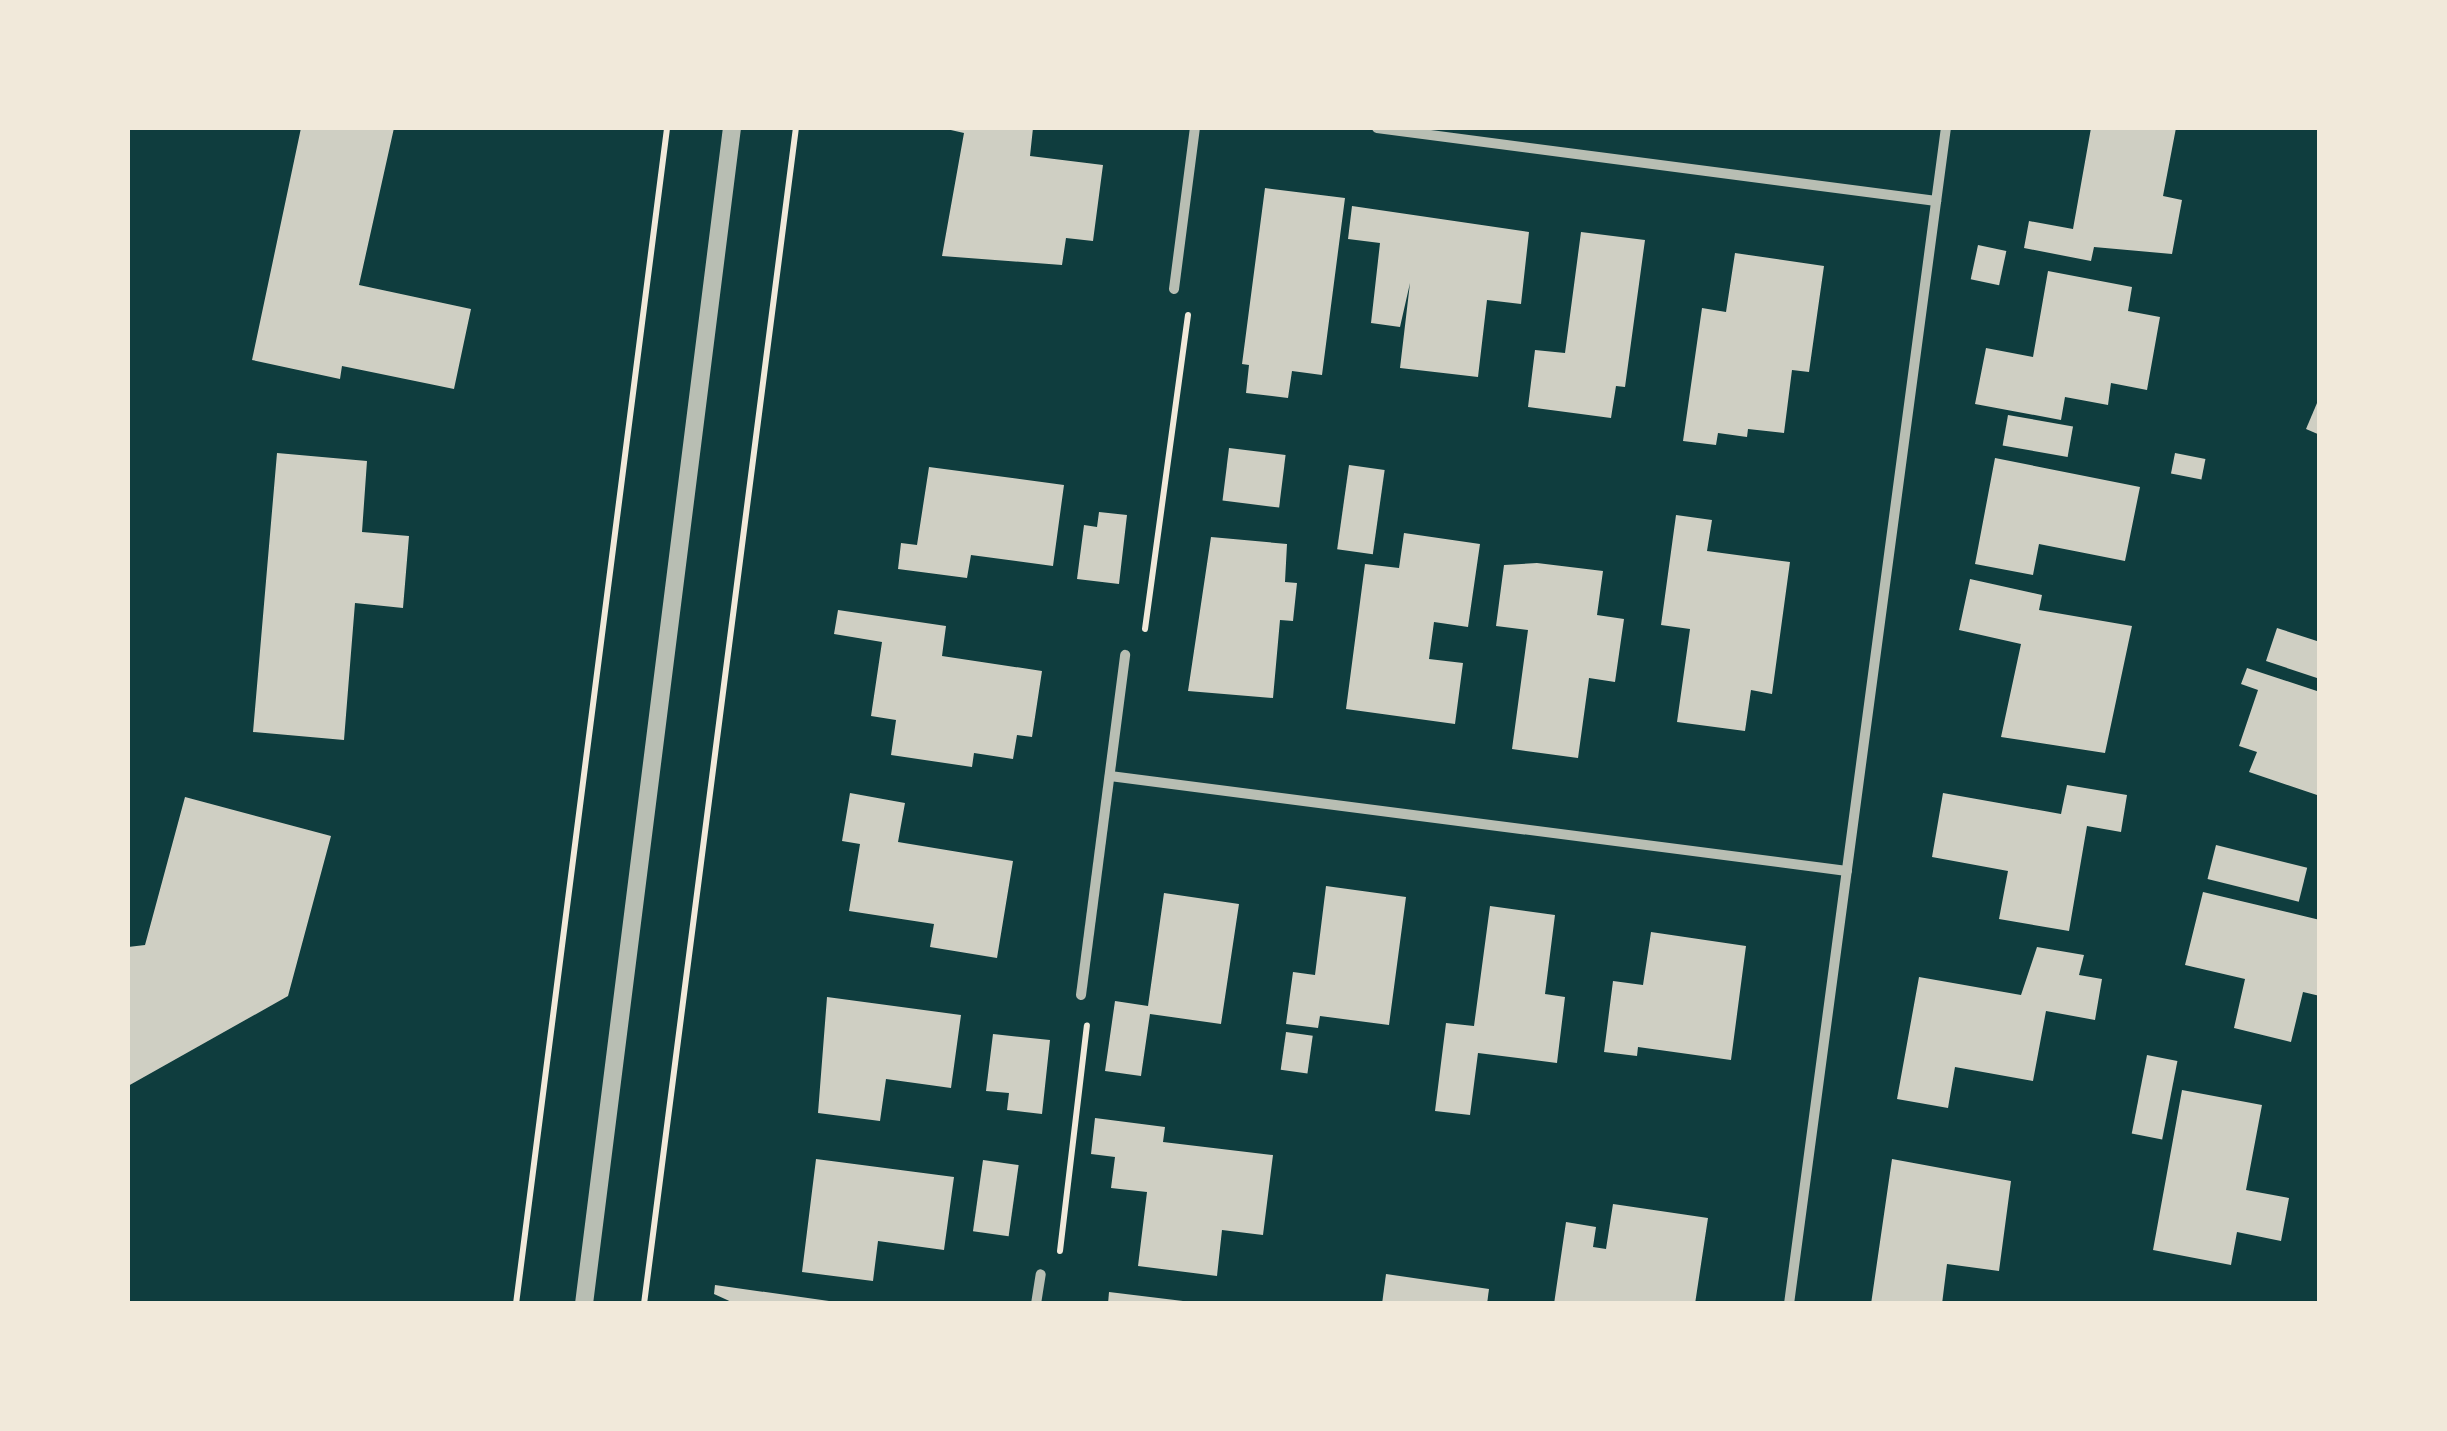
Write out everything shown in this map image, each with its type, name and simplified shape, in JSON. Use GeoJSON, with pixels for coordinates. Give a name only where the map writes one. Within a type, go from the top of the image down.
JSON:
{"type":"FeatureCollection","features":[{"type":"Feature","properties":{"kind":"street"},"geometry":{"type":"LineString","coordinates":[[584,1304],[732,128]]}},
{"type":"Feature","properties":{"kind":"street"},"geometry":{"type":"LineString","coordinates":[[1174,289],[1195,128]]}},
{"type":"Feature","properties":{"kind":"street"},"geometry":{"type":"LineString","coordinates":[[1377,128],[1936,202]]}},
{"type":"Feature","properties":{"kind":"street"},"geometry":{"type":"LineString","coordinates":[[1788,1304],[1946,128]]}},
{"type":"Feature","properties":{"kind":"street"},"geometry":{"type":"LineString","coordinates":[[1081,995],[1125,655]]}},
{"type":"Feature","properties":{"kind":"street"},"geometry":{"type":"LineString","coordinates":[[1110,776],[1847,870]]}},
{"type":"Feature","properties":{"kind":"street"},"geometry":{"type":"LineString","coordinates":[[1036,1304],[1040,1274]]}},
{"type":"Feature","properties":{"kind":"path"},"geometry":{"type":"LineString","coordinates":[[516,1304],[667,128]]}},
{"type":"Feature","properties":{"kind":"path"},"geometry":{"type":"LineString","coordinates":[[644,1304],[796,128]]}},
{"type":"Feature","properties":{"kind":"path"},"geometry":{"type":"LineString","coordinates":[[1125,655],[1144,637],[1189,308],[1174,289]]}},
{"type":"Feature","properties":{"kind":"path"},"geometry":{"type":"LineString","coordinates":[[1040,1274],[1059,1258],[1088,1032],[1081,995]]}},
{"type":"Feature","properties":{"kind":"building"},"geometry":{"type":"Polygon","coordinates":[[[301,128],[394,128],[359,285],[471,309],[454,389],[342,366],[340,379],[252,360],[301,128]]]}},
{"type":"Feature","properties":{"kind":"building"},"geometry":{"type":"Polygon","coordinates":[[[942,128],[1033,128],[1030,156],[1103,165],[1093,241],[1066,238],[1062,265],[942,256],[964,133],[942,128]]]}},
{"type":"Feature","properties":{"kind":"building"},"geometry":{"type":"Polygon","coordinates":[[[2091,128],[2176,128],[2163,196],[2182,200],[2172,254],[2094,247],[2091,261],[2024,248],[2029,221],[2073,229],[2091,128]]]}},
{"type":"Feature","properties":{"kind":"building"},"geometry":{"type":"Polygon","coordinates":[[[1265,188],[1345,198],[1322,375],[1292,371],[1288,398],[1246,393],[1249,365],[1242,364],[1265,188]]]}},
{"type":"Feature","properties":{"kind":"building"},"geometry":{"type":"Polygon","coordinates":[[[1352,206],[1529,232],[1521,304],[1487,300],[1478,377],[1400,368],[1410,283],[1400,327],[1371,323],[1380,243],[1348,239],[1352,206]]]}},
{"type":"Feature","properties":{"kind":"building"},"geometry":{"type":"Polygon","coordinates":[[[1581,232],[1645,240],[1625,387],[1616,386],[1611,418],[1528,407],[1535,350],[1565,353],[1581,232]]]}},
{"type":"Feature","properties":{"kind":"building"},"geometry":{"type":"Polygon","coordinates":[[[1978,245],[2006,251],[1999,285],[1971,279],[1978,245]]]}},
{"type":"Feature","properties":{"kind":"building"},"geometry":{"type":"Polygon","coordinates":[[[1735,253],[1824,266],[1809,372],[1792,370],[1784,433],[1748,429],[1747,437],[1718,433],[1716,445],[1683,441],[1702,308],[1726,312],[1735,253]]]}},
{"type":"Feature","properties":{"kind":"building"},"geometry":{"type":"Polygon","coordinates":[[[2048,271],[2132,287],[2128,311],[2160,317],[2147,390],[2111,383],[2108,405],[2065,397],[2061,420],[1975,404],[1986,348],[2033,357],[2048,271]]]}},
{"type":"Feature","properties":{"kind":"building"},"geometry":{"type":"Polygon","coordinates":[[[2320,396],[2320,435],[2306,429],[2320,396]]]}},
{"type":"Feature","properties":{"kind":"building"},"geometry":{"type":"Polygon","coordinates":[[[2008,415],[2073,426],[2068,457],[2003,446],[2008,415]]]}},
{"type":"Feature","properties":{"kind":"building"},"geometry":{"type":"Polygon","coordinates":[[[1229,448],[1286,455],[1279,508],[1223,501],[1229,448]]]}},
{"type":"Feature","properties":{"kind":"building"},"geometry":{"type":"Polygon","coordinates":[[[277,453],[367,461],[362,532],[409,536],[403,608],[355,603],[344,740],[253,732],[277,453]]]}},
{"type":"Feature","properties":{"kind":"building"},"geometry":{"type":"Polygon","coordinates":[[[2175,453],[2205,459],[2201,480],[2171,474],[2175,453]]]}},
{"type":"Feature","properties":{"kind":"building"},"geometry":{"type":"Polygon","coordinates":[[[1995,458],[2140,487],[2125,561],[2039,544],[2033,575],[1975,564],[1995,458]]]}},
{"type":"Feature","properties":{"kind":"building"},"geometry":{"type":"Polygon","coordinates":[[[1349,465],[1385,470],[1373,554],[1337,549],[1349,465]]]}},
{"type":"Feature","properties":{"kind":"building"},"geometry":{"type":"Polygon","coordinates":[[[929,467],[1064,485],[1053,566],[971,555],[967,578],[898,569],[901,543],[917,545],[929,467]]]}},
{"type":"Feature","properties":{"kind":"building"},"geometry":{"type":"Polygon","coordinates":[[[1099,512],[1127,515],[1119,584],[1077,579],[1084,525],[1097,527],[1099,512]]]}},
{"type":"Feature","properties":{"kind":"building"},"geometry":{"type":"Polygon","coordinates":[[[1676,515],[1712,520],[1707,551],[1790,562],[1772,694],[1751,690],[1745,731],[1677,722],[1690,629],[1661,625],[1676,515]]]}},
{"type":"Feature","properties":{"kind":"building"},"geometry":{"type":"Polygon","coordinates":[[[1404,533],[1480,544],[1468,627],[1434,622],[1429,659],[1463,663],[1455,724],[1346,709],[1365,564],[1399,568],[1404,533]]]}},
{"type":"Feature","properties":{"kind":"building"},"geometry":{"type":"Polygon","coordinates":[[[1211,537],[1287,544],[1285,582],[1297,583],[1293,621],[1280,620],[1273,698],[1188,691],[1211,537]]]}},
{"type":"Feature","properties":{"kind":"building"},"geometry":{"type":"Polygon","coordinates":[[[1537,563],[1603,571],[1597,615],[1624,619],[1615,682],[1589,678],[1578,758],[1512,749],[1528,630],[1496,626],[1504,565],[1537,563]]]}},
{"type":"Feature","properties":{"kind":"building"},"geometry":{"type":"Polygon","coordinates":[[[1970,579],[2042,595],[2039,610],[2132,626],[2105,753],[2001,737],[2021,644],[1959,630],[1970,579]]]}},
{"type":"Feature","properties":{"kind":"building"},"geometry":{"type":"Polygon","coordinates":[[[838,610],[946,626],[942,656],[1042,671],[1032,737],[1017,735],[1013,759],[974,753],[972,767],[891,755],[896,720],[871,716],[882,642],[834,634],[838,610]]]}},
{"type":"Feature","properties":{"kind":"building"},"geometry":{"type":"Polygon","coordinates":[[[2277,628],[2320,642],[2320,679],[2266,661],[2277,628]]]}},
{"type":"Feature","properties":{"kind":"building"},"geometry":{"type":"Polygon","coordinates":[[[2247,668],[2320,692],[2320,796],[2249,772],[2257,752],[2239,746],[2258,690],[2241,684],[2247,668]]]}},
{"type":"Feature","properties":{"kind":"building"},"geometry":{"type":"Polygon","coordinates":[[[2067,785],[2127,795],[2121,832],[2087,826],[2069,931],[1999,919],[2008,871],[1932,857],[1943,793],[2061,814],[2067,785]]]}},
{"type":"Feature","properties":{"kind":"building"},"geometry":{"type":"Polygon","coordinates":[[[850,793],[905,803],[898,842],[1013,861],[997,958],[930,947],[934,924],[849,911],[860,844],[842,841],[850,793]]]}},
{"type":"Feature","properties":{"kind":"building"},"geometry":{"type":"Polygon","coordinates":[[[185,797],[331,836],[288,996],[128,1086],[128,947],[145,945],[185,797]]]}},
{"type":"Feature","properties":{"kind":"building"},"geometry":{"type":"Polygon","coordinates":[[[2216,845],[2307,868],[2299,902],[2208,879],[2216,845]]]}},
{"type":"Feature","properties":{"kind":"building"},"geometry":{"type":"Polygon","coordinates":[[[1326,886],[1406,897],[1389,1025],[1320,1016],[1318,1028],[1286,1024],[1293,972],[1315,975],[1326,886]]]}},
{"type":"Feature","properties":{"kind":"building"},"geometry":{"type":"Polygon","coordinates":[[[2203,892],[2320,920],[2320,996],[2303,992],[2291,1042],[2234,1028],[2245,979],[2185,965],[2203,892]]]}},
{"type":"Feature","properties":{"kind":"building"},"geometry":{"type":"Polygon","coordinates":[[[1164,893],[1239,904],[1221,1024],[1150,1014],[1141,1076],[1105,1071],[1115,1001],[1148,1006],[1164,893]]]}},
{"type":"Feature","properties":{"kind":"building"},"geometry":{"type":"Polygon","coordinates":[[[1490,906],[1555,915],[1545,994],[1565,997],[1557,1063],[1478,1053],[1470,1115],[1435,1111],[1446,1023],[1474,1026],[1490,906]]]}},
{"type":"Feature","properties":{"kind":"building"},"geometry":{"type":"Polygon","coordinates":[[[1651,932],[1746,946],[1731,1060],[1638,1047],[1637,1056],[1604,1052],[1613,981],[1643,985],[1651,932]]]}},
{"type":"Feature","properties":{"kind":"building"},"geometry":{"type":"Polygon","coordinates":[[[2037,947],[2084,955],[2079,975],[2102,979],[2095,1020],[2046,1011],[2033,1081],[1955,1067],[1948,1108],[1897,1099],[1919,977],[2021,995],[2037,947]]]}},
{"type":"Feature","properties":{"kind":"building"},"geometry":{"type":"Polygon","coordinates":[[[827,997],[961,1015],[951,1088],[886,1079],[880,1121],[818,1113],[827,997]]]}},
{"type":"Feature","properties":{"kind":"building"},"geometry":{"type":"Polygon","coordinates":[[[1286,1032],[1313,1036],[1307,1073],[1281,1070],[1286,1032]]]}},
{"type":"Feature","properties":{"kind":"building"},"geometry":{"type":"Polygon","coordinates":[[[993,1034],[1050,1040],[1042,1114],[1007,1110],[1009,1093],[986,1091],[993,1034]]]}},
{"type":"Feature","properties":{"kind":"building"},"geometry":{"type":"Polygon","coordinates":[[[2147,1055],[2177,1061],[2162,1139],[2132,1134],[2147,1055]]]}},
{"type":"Feature","properties":{"kind":"building"},"geometry":{"type":"Polygon","coordinates":[[[2182,1090],[2262,1105],[2246,1190],[2289,1198],[2281,1241],[2237,1232],[2231,1265],[2153,1250],[2182,1090]]]}},
{"type":"Feature","properties":{"kind":"building"},"geometry":{"type":"Polygon","coordinates":[[[1095,1118],[1165,1127],[1163,1142],[1273,1155],[1263,1235],[1222,1230],[1217,1276],[1138,1266],[1147,1192],[1111,1188],[1115,1157],[1091,1154],[1095,1118]]]}},
{"type":"Feature","properties":{"kind":"building"},"geometry":{"type":"Polygon","coordinates":[[[816,1159],[954,1177],[944,1250],[878,1241],[873,1281],[802,1272],[816,1159]]]}},
{"type":"Feature","properties":{"kind":"building"},"geometry":{"type":"Polygon","coordinates":[[[1892,1159],[2011,1181],[1999,1271],[1947,1264],[1942,1304],[1871,1304],[1892,1159]]]}},
{"type":"Feature","properties":{"kind":"building"},"geometry":{"type":"Polygon","coordinates":[[[983,1160],[1019,1165],[1009,1236],[973,1231],[983,1160]]]}},
{"type":"Feature","properties":{"kind":"building"},"geometry":{"type":"Polygon","coordinates":[[[1613,1204],[1708,1218],[1695,1304],[1554,1304],[1566,1222],[1596,1227],[1593,1247],[1606,1249],[1613,1204]]]}},
{"type":"Feature","properties":{"kind":"building"},"geometry":{"type":"Polygon","coordinates":[[[1386,1274],[1489,1289],[1487,1304],[1382,1304],[1386,1274]]]}},
{"type":"Feature","properties":{"kind":"building"},"geometry":{"type":"Polygon","coordinates":[[[715,1285],[829,1304],[736,1304],[714,1294],[715,1285]]]}},
{"type":"Feature","properties":{"kind":"building"},"geometry":{"type":"Polygon","coordinates":[[[1109,1292],[1183,1301],[1183,1304],[1108,1304],[1109,1292]]]}}]}
